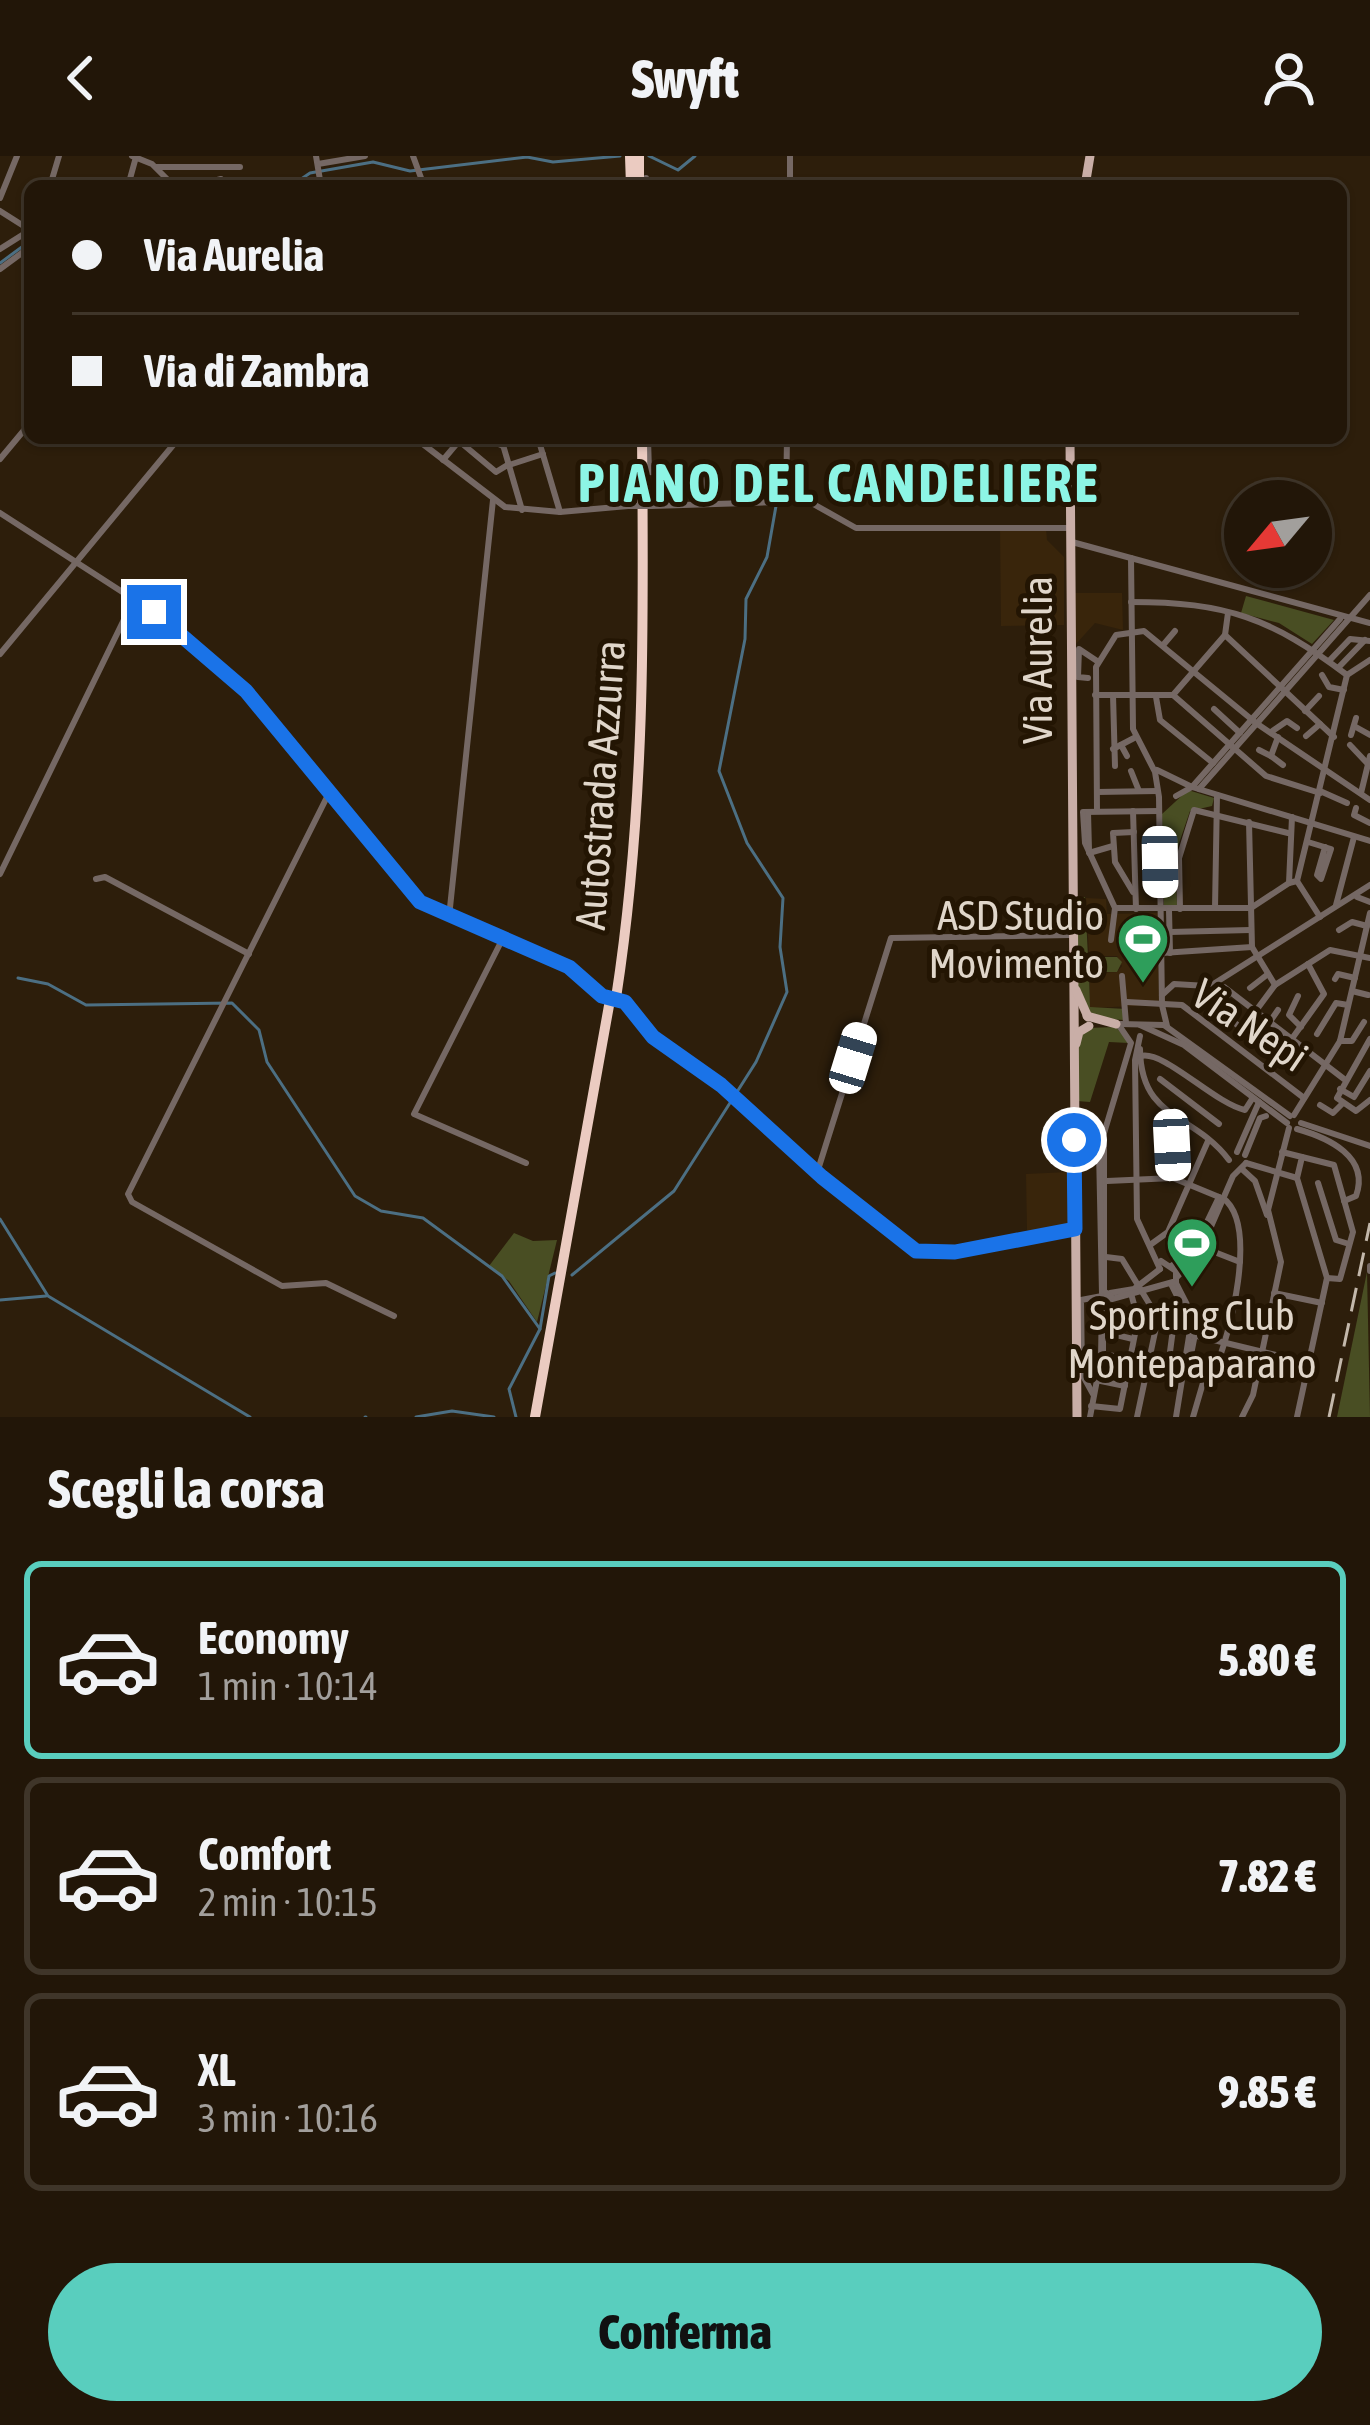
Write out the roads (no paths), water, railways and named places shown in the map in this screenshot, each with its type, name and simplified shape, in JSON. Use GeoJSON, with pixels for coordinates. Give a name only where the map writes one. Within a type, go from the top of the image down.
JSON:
{"type":"FeatureCollection","features":[{"type":"Feature","properties":{"kind":"highway","name":"Autostrada Azzurra"},"geometry":{"type":"LineString","coordinates":[[538,1417],[613,999],[630,856],[638,737],[642,444]]}},
{"type":"Feature","properties":{"kind":"main road","name":"Via Aurelia"},"geometry":{"type":"LineString","coordinates":[[1070,444],[1074,1140]]}},
{"type":"Feature","properties":{"kind":"main road","name":"Via Aurelia"},"geometry":{"type":"LineString","coordinates":[[1072,881],[1077,1417]]}},
{"type":"Feature","properties":{"kind":"main road"},"geometry":{"type":"LineString","coordinates":[[1071,951],[1072,1077]]}},
{"type":"Feature","properties":{"kind":"main road"},"geometry":{"type":"LineString","coordinates":[[1074,968],[1077,1000],[1089,1021]]}},
{"type":"Feature","properties":{"kind":"main road"},"geometry":{"type":"LineString","coordinates":[[1074,1020],[1123,1023]]}},
{"type":"Feature","properties":{"kind":"main road"},"geometry":{"type":"LineString","coordinates":[[1075,1061],[1077,1035],[1089,1021]]}},
{"type":"Feature","properties":{"kind":"street"},"geometry":{"type":"LineString","coordinates":[[0,198],[16,156]]}},
{"type":"Feature","properties":{"kind":"street"},"geometry":{"type":"LineString","coordinates":[[318,166],[365,156]]}},
{"type":"Feature","properties":{"kind":"street"},"geometry":{"type":"LineString","coordinates":[[134,157],[156,166],[169,180]]}},
{"type":"Feature","properties":{"kind":"street"},"geometry":{"type":"LineString","coordinates":[[156,166],[193,160],[241,163]]}},
{"type":"Feature","properties":{"kind":"street"},"geometry":{"type":"LineString","coordinates":[[0,249],[24,229]]}},
{"type":"Feature","properties":{"kind":"street"},"geometry":{"type":"LineString","coordinates":[[0,459],[24,430]]}},
{"type":"Feature","properties":{"kind":"street"},"geometry":{"type":"LineString","coordinates":[[0,654],[174,444]]}},
{"type":"Feature","properties":{"kind":"street"},"geometry":{"type":"LineString","coordinates":[[423,444],[493,500],[522,510],[817,502],[855,528],[1070,527]]}},
{"type":"Feature","properties":{"kind":"street"},"geometry":{"type":"LineString","coordinates":[[443,460],[454,444]]}},
{"type":"Feature","properties":{"kind":"street"},"geometry":{"type":"LineString","coordinates":[[463,444],[496,472],[543,454]]}},
{"type":"Feature","properties":{"kind":"street"},"geometry":{"type":"LineString","coordinates":[[503,444],[522,510]]}},
{"type":"Feature","properties":{"kind":"street"},"geometry":{"type":"LineString","coordinates":[[540,444],[560,512]]}},
{"type":"Feature","properties":{"kind":"street"},"geometry":{"type":"LineString","coordinates":[[643,444],[649,472],[706,476],[708,504]]}},
{"type":"Feature","properties":{"kind":"street"},"geometry":{"type":"LineString","coordinates":[[786,502],[787,444]]}},
{"type":"Feature","properties":{"kind":"street"},"geometry":{"type":"LineString","coordinates":[[449,917],[493,500]]}},
{"type":"Feature","properties":{"kind":"street"},"geometry":{"type":"LineString","coordinates":[[0,513],[134,599],[240,685],[414,897],[449,917],[576,970],[602,996],[625,1002],[653,1037],[732,1095],[818,1173],[920,1253],[1075,1229]]}},
{"type":"Feature","properties":{"kind":"street"},"geometry":{"type":"LineString","coordinates":[[1070,541],[1194,581],[1370,623]]}},
{"type":"Feature","properties":{"kind":"street"},"geometry":{"type":"LineString","coordinates":[[1130,558],[1131,695],[1136,736],[1160,787],[1166,953]]}},
{"type":"Feature","properties":{"kind":"street"},"geometry":{"type":"LineString","coordinates":[[1090,812],[1159,812],[1195,788],[1370,595]]}},
{"type":"Feature","properties":{"kind":"street"},"geometry":{"type":"LineString","coordinates":[[0,874],[134,599]]}},
{"type":"Feature","properties":{"kind":"street"},"geometry":{"type":"LineString","coordinates":[[1131,602],[1195,603],[1278,626],[1347,674]]}},
{"type":"Feature","properties":{"kind":"street"},"geometry":{"type":"LineString","coordinates":[[1173,695],[1225,635],[1228,613]]}},
{"type":"Feature","properties":{"kind":"street"},"geometry":{"type":"LineString","coordinates":[[1111,940],[1115,908],[1090,853],[1090,812],[1097,792],[1097,661],[1116,635],[1147,631],[1254,721],[1370,800]]}},
{"type":"Feature","properties":{"kind":"street"},"geometry":{"type":"LineString","coordinates":[[1164,644],[1175,631]]}},
{"type":"Feature","properties":{"kind":"street"},"geometry":{"type":"LineString","coordinates":[[1225,635],[1334,737]]}},
{"type":"Feature","properties":{"kind":"street"},"geometry":{"type":"LineString","coordinates":[[1329,662],[1350,639],[1367,641]]}},
{"type":"Feature","properties":{"kind":"street"},"geometry":{"type":"LineString","coordinates":[[1338,668],[1367,641]]}},
{"type":"Feature","properties":{"kind":"street"},"geometry":{"type":"LineString","coordinates":[[1088,678],[1078,677],[1079,649],[1097,661]]}},
{"type":"Feature","properties":{"kind":"street"},"geometry":{"type":"LineString","coordinates":[[1115,908],[1251,908],[1293,882],[1313,824],[1347,674],[1367,662],[1370,673]]}},
{"type":"Feature","properties":{"kind":"street"},"geometry":{"type":"LineString","coordinates":[[1322,675],[1329,687],[1344,690]]}},
{"type":"Feature","properties":{"kind":"street"},"geometry":{"type":"LineString","coordinates":[[1095,694],[1173,695],[1266,776],[1347,802]]}},
{"type":"Feature","properties":{"kind":"street"},"geometry":{"type":"LineString","coordinates":[[1112,695],[1115,766]]}},
{"type":"Feature","properties":{"kind":"street"},"geometry":{"type":"LineString","coordinates":[[1156,696],[1160,720],[1214,766],[1221,796],[1213,811],[1215,908]]}},
{"type":"Feature","properties":{"kind":"street"},"geometry":{"type":"LineString","coordinates":[[1305,711],[1319,696]]}},
{"type":"Feature","properties":{"kind":"street"},"geometry":{"type":"LineString","coordinates":[[1330,707],[1339,712]]}},
{"type":"Feature","properties":{"kind":"street"},"geometry":{"type":"LineString","coordinates":[[1214,710],[1240,733]]}},
{"type":"Feature","properties":{"kind":"street"},"geometry":{"type":"LineString","coordinates":[[1231,748],[1254,721]]}},
{"type":"Feature","properties":{"kind":"street"},"geometry":{"type":"LineString","coordinates":[[1271,756],[1275,735],[1287,721],[1297,728]]}},
{"type":"Feature","properties":{"kind":"street"},"geometry":{"type":"LineString","coordinates":[[1361,793],[1369,760],[1351,740],[1355,722],[1370,735]]}},
{"type":"Feature","properties":{"kind":"street"},"geometry":{"type":"LineString","coordinates":[[1306,736],[1320,724]]}},
{"type":"Feature","properties":{"kind":"street"},"geometry":{"type":"LineString","coordinates":[[1117,747],[1136,736]]}},
{"type":"Feature","properties":{"kind":"street"},"geometry":{"type":"LineString","coordinates":[[1117,747],[1127,756]]}},
{"type":"Feature","properties":{"kind":"street"},"geometry":{"type":"LineString","coordinates":[[1259,750],[1283,765]]}},
{"type":"Feature","properties":{"kind":"street"},"geometry":{"type":"LineString","coordinates":[[1131,771],[1139,791]]}},
{"type":"Feature","properties":{"kind":"street"},"geometry":{"type":"LineString","coordinates":[[1097,792],[1139,791],[1176,781],[1370,841]]}},
{"type":"Feature","properties":{"kind":"street"},"geometry":{"type":"LineString","coordinates":[[1174,798],[1176,781]]}},
{"type":"Feature","properties":{"kind":"street"},"geometry":{"type":"LineString","coordinates":[[1160,787],[1174,798]]}},
{"type":"Feature","properties":{"kind":"street"},"geometry":{"type":"LineString","coordinates":[[329,793],[128,1197],[283,1286],[326,1283],[394,1316]]}},
{"type":"Feature","properties":{"kind":"street"},"geometry":{"type":"LineString","coordinates":[[1334,808],[1338,797]]}},
{"type":"Feature","properties":{"kind":"street"},"geometry":{"type":"LineString","coordinates":[[1356,808],[1354,815],[1370,823]]}},
{"type":"Feature","properties":{"kind":"street"},"geometry":{"type":"LineString","coordinates":[[1133,811],[1136,909]]}},
{"type":"Feature","properties":{"kind":"street"},"geometry":{"type":"LineString","coordinates":[[1180,909],[1179,858],[1191,814],[1213,811],[1288,833]]}},
{"type":"Feature","properties":{"kind":"street"},"geometry":{"type":"LineString","coordinates":[[1292,818],[1288,833],[1293,882],[1321,916]]}},
{"type":"Feature","properties":{"kind":"street"},"geometry":{"type":"LineString","coordinates":[[1249,822],[1252,947],[1275,985]]}},
{"type":"Feature","properties":{"kind":"street"},"geometry":{"type":"LineString","coordinates":[[1134,832],[1110,833],[1118,868],[1136,897]]}},
{"type":"Feature","properties":{"kind":"street"},"geometry":{"type":"LineString","coordinates":[[1338,906],[1338,889],[1354,836]]}},
{"type":"Feature","properties":{"kind":"street"},"geometry":{"type":"LineString","coordinates":[[1308,842],[1328,848]]}},
{"type":"Feature","properties":{"kind":"street"},"geometry":{"type":"LineString","coordinates":[[1090,853],[1113,846]]}},
{"type":"Feature","properties":{"kind":"street"},"geometry":{"type":"LineString","coordinates":[[1135,865],[1147,865]]}},
{"type":"Feature","properties":{"kind":"street"},"geometry":{"type":"LineString","coordinates":[[96,879],[105,877],[249,954]]}},
{"type":"Feature","properties":{"kind":"street"},"geometry":{"type":"LineString","coordinates":[[1162,972],[1178,984],[1215,983],[1370,884]]}},
{"type":"Feature","properties":{"kind":"street"},"geometry":{"type":"LineString","coordinates":[[1338,906],[1360,897],[1370,902]]}},
{"type":"Feature","properties":{"kind":"street"},"geometry":{"type":"LineString","coordinates":[[1165,910],[1169,932],[1162,1001],[1156,1027],[1140,1036],[1136,1179],[1138,1223],[1195,1316],[1176,1417]]}},
{"type":"Feature","properties":{"kind":"street"},"geometry":{"type":"LineString","coordinates":[[1267,1216],[1291,1121],[1302,1096],[1340,1041],[1370,913]]}},
{"type":"Feature","properties":{"kind":"street"},"geometry":{"type":"LineString","coordinates":[[1339,930],[1352,922],[1367,926]]}},
{"type":"Feature","properties":{"kind":"street"},"geometry":{"type":"LineString","coordinates":[[1169,932],[1251,930]]}},
{"type":"Feature","properties":{"kind":"street"},"geometry":{"type":"LineString","coordinates":[[818,1173],[891,938],[1070,935]]}},
{"type":"Feature","properties":{"kind":"street"},"geometry":{"type":"LineString","coordinates":[[503,938],[414,1115],[526,1163]]}},
{"type":"Feature","properties":{"kind":"street"},"geometry":{"type":"LineString","coordinates":[[1166,953],[1252,947]]}},
{"type":"Feature","properties":{"kind":"street"},"geometry":{"type":"LineString","coordinates":[[1256,1012],[1275,985],[1334,949],[1370,958]]}},
{"type":"Feature","properties":{"kind":"street"},"geometry":{"type":"LineString","coordinates":[[1291,1040],[1324,994],[1308,964]]}},
{"type":"Feature","properties":{"kind":"street"},"geometry":{"type":"LineString","coordinates":[[1250,988],[1268,974]]}},
{"type":"Feature","properties":{"kind":"street"},"geometry":{"type":"LineString","coordinates":[[1335,979],[1338,974],[1355,978]]}},
{"type":"Feature","properties":{"kind":"street"},"geometry":{"type":"LineString","coordinates":[[1105,1296],[1099,1150],[1131,1041],[1123,1023],[1127,1003],[1123,976]]}},
{"type":"Feature","properties":{"kind":"street"},"geometry":{"type":"LineString","coordinates":[[1215,983],[1344,1079]]}},
{"type":"Feature","properties":{"kind":"street"},"geometry":{"type":"LineString","coordinates":[[1156,1027],[1162,1001],[1178,984]]}},
{"type":"Feature","properties":{"kind":"street"},"geometry":{"type":"LineString","coordinates":[[1178,984],[1182,1004]]}},
{"type":"Feature","properties":{"kind":"street"},"geometry":{"type":"LineString","coordinates":[[1352,991],[1368,995]]}},
{"type":"Feature","properties":{"kind":"street"},"geometry":{"type":"LineString","coordinates":[[1229,992],[1218,1010],[1292,1067]]}},
{"type":"Feature","properties":{"kind":"street"},"geometry":{"type":"LineString","coordinates":[[1298,996],[1288,1015],[1301,1027]]}},
{"type":"Feature","properties":{"kind":"street","name":"Via Nepi"},"geometry":{"type":"LineString","coordinates":[[1127,1003],[1182,1004],[1302,1096]]}},
{"type":"Feature","properties":{"kind":"street"},"geometry":{"type":"LineString","coordinates":[[1318,1034],[1336,1003],[1348,1005]]}},
{"type":"Feature","properties":{"kind":"street"},"geometry":{"type":"LineString","coordinates":[[1268,1023],[1278,1010]]}},
{"type":"Feature","properties":{"kind":"street"},"geometry":{"type":"LineString","coordinates":[[1340,1041],[1352,1041],[1364,1022]]}},
{"type":"Feature","properties":{"kind":"street"},"geometry":{"type":"LineString","coordinates":[[1123,1023],[1156,1027],[1266,1116]]}},
{"type":"Feature","properties":{"kind":"street"},"geometry":{"type":"LineString","coordinates":[[1370,1039],[1337,1098],[1356,1111],[1370,1100]]}},
{"type":"Feature","properties":{"kind":"street"},"geometry":{"type":"LineString","coordinates":[[1246,1053],[1256,1040]]}},
{"type":"Feature","properties":{"kind":"street"},"geometry":{"type":"LineString","coordinates":[[1121,1078],[1143,1053],[1155,1055],[1216,1100],[1254,1106],[1340,1147],[1356,1164],[1358,1191],[1344,1203]]}},
{"type":"Feature","properties":{"kind":"street"},"geometry":{"type":"LineString","coordinates":[[1138,1059],[1150,1097],[1208,1141],[1236,1160],[1297,1178]]}},
{"type":"Feature","properties":{"kind":"street"},"geometry":{"type":"LineString","coordinates":[[1340,1089],[1354,1097],[1370,1071]]}},
{"type":"Feature","properties":{"kind":"street"},"geometry":{"type":"LineString","coordinates":[[1121,1078],[1145,1088]]}},
{"type":"Feature","properties":{"kind":"street"},"geometry":{"type":"LineString","coordinates":[[1160,1079],[1220,1124]]}},
{"type":"Feature","properties":{"kind":"street"},"geometry":{"type":"LineString","coordinates":[[1117,1091],[1150,1097]]}},
{"type":"Feature","properties":{"kind":"street"},"geometry":{"type":"LineString","coordinates":[[1206,1114],[1216,1100]]}},
{"type":"Feature","properties":{"kind":"street"},"geometry":{"type":"LineString","coordinates":[[1321,1105],[1333,1113],[1343,1103]]}},
{"type":"Feature","properties":{"kind":"street"},"geometry":{"type":"LineString","coordinates":[[1093,1394],[1082,1374],[1081,1299],[1172,1281],[1200,1246],[1254,1106]]}},
{"type":"Feature","properties":{"kind":"street"},"geometry":{"type":"LineString","coordinates":[[1170,1112],[1173,1178]]}},
{"type":"Feature","properties":{"kind":"street"},"geometry":{"type":"LineString","coordinates":[[1236,1160],[1259,1118],[1291,1121]]}},
{"type":"Feature","properties":{"kind":"street"},"geometry":{"type":"LineString","coordinates":[[1314,1133],[1370,1146]]}},
{"type":"Feature","properties":{"kind":"street"},"geometry":{"type":"LineString","coordinates":[[1094,1417],[1091,1406],[1103,1357],[1104,1136]]}},
{"type":"Feature","properties":{"kind":"street"},"geometry":{"type":"LineString","coordinates":[[1150,1244],[1168,1232],[1208,1141]]}},
{"type":"Feature","properties":{"kind":"street"},"geometry":{"type":"LineString","coordinates":[[1282,1152],[1332,1164],[1353,1232],[1340,1279],[1327,1278]]}},
{"type":"Feature","properties":{"kind":"street"},"geometry":{"type":"LineString","coordinates":[[1297,1417],[1327,1278],[1297,1178],[1302,1157]]}},
{"type":"Feature","properties":{"kind":"street"},"geometry":{"type":"LineString","coordinates":[[1236,1160],[1259,1191],[1281,1262],[1251,1405],[1242,1417]]}},
{"type":"Feature","properties":{"kind":"street"},"geometry":{"type":"LineString","coordinates":[[1105,1181],[1173,1178],[1221,1198],[1239,1222],[1240,1262],[1223,1343],[1217,1367],[1205,1376],[1193,1417]]}},
{"type":"Feature","properties":{"kind":"street"},"geometry":{"type":"LineString","coordinates":[[1318,1183],[1336,1240],[1350,1244]]}},
{"type":"Feature","properties":{"kind":"street"},"geometry":{"type":"LineString","coordinates":[[1259,1191],[1270,1196]]}},
{"type":"Feature","properties":{"kind":"street"},"geometry":{"type":"LineString","coordinates":[[1344,1203],[1360,1198]]}},
{"type":"Feature","properties":{"kind":"street"},"geometry":{"type":"LineString","coordinates":[[1105,1296],[1132,1297],[1200,1246]]}},
{"type":"Feature","properties":{"kind":"street"},"geometry":{"type":"LineString","coordinates":[[1200,1246],[1240,1262]]}},
{"type":"Feature","properties":{"kind":"street"},"geometry":{"type":"LineString","coordinates":[[1106,1257],[1121,1258],[1158,1320],[1137,1417]]}},
{"type":"Feature","properties":{"kind":"street"},"geometry":{"type":"LineString","coordinates":[[1164,1269],[1193,1335]]}},
{"type":"Feature","properties":{"kind":"street"},"geometry":{"type":"LineString","coordinates":[[1274,1292],[1322,1303]]}},
{"type":"Feature","properties":{"kind":"street"},"geometry":{"type":"LineString","coordinates":[[1114,1417],[1120,1408],[1136,1326],[1132,1297]]}},
{"type":"Feature","properties":{"kind":"street"},"geometry":{"type":"LineString","coordinates":[[1168,1367],[1174,1315],[1184,1306]]}},
{"type":"Feature","properties":{"kind":"street"},"geometry":{"type":"LineString","coordinates":[[1103,1330],[1136,1326]]}},
{"type":"Feature","properties":{"kind":"street"},"geometry":{"type":"LineString","coordinates":[[1103,1330],[1133,1339]]}},
{"type":"Feature","properties":{"kind":"street"},"geometry":{"type":"LineString","coordinates":[[1193,1335],[1309,1363]]}},
{"type":"Feature","properties":{"kind":"street"},"geometry":{"type":"LineString","coordinates":[[1118,1356],[1121,1337]]}},
{"type":"Feature","properties":{"kind":"street"},"geometry":{"type":"LineString","coordinates":[[1103,1357],[1118,1356],[1205,1376]]}},
{"type":"Feature","properties":{"kind":"street"},"geometry":{"type":"LineString","coordinates":[[1096,1380],[1125,1386]]}},
{"type":"Feature","properties":{"kind":"street"},"geometry":{"type":"LineString","coordinates":[[1091,1406],[1120,1408]]}},
{"type":"Feature","properties":{"kind":"waterway"},"geometry":{"type":"LineString","coordinates":[[300,180],[310,173],[373,162],[410,171],[527,157],[553,162],[620,156]]}},
{"type":"Feature","properties":{"kind":"waterway"},"geometry":{"type":"LineString","coordinates":[[649,156],[678,170],[695,156]]}},
{"type":"Feature","properties":{"kind":"waterway"},"geometry":{"type":"LineString","coordinates":[[0,263],[24,245]]}},
{"type":"Feature","properties":{"kind":"waterway"},"geometry":{"type":"LineString","coordinates":[[572,1275],[674,1191],[756,1062],[787,992],[780,947],[783,898],[747,843],[719,771],[745,639],[746,599],[767,557],[776,506]]}},
{"type":"Feature","properties":{"kind":"waterway"},"geometry":{"type":"LineString","coordinates":[[18,978],[48,984],[86,1005],[232,1003],[259,1030],[267,1062],[355,1196],[381,1211],[423,1218],[502,1276],[540,1329]]}},
{"type":"Feature","properties":{"kind":"waterway"},"geometry":{"type":"LineString","coordinates":[[0,1219],[48,1296],[250,1417]]}},
{"type":"Feature","properties":{"kind":"waterway"},"geometry":{"type":"LineString","coordinates":[[516,1417],[509,1389],[540,1329],[549,1276],[555,1273]]}},
{"type":"Feature","properties":{"kind":"waterway"},"geometry":{"type":"LineString","coordinates":[[0,1300],[46,1296]]}},
{"type":"Feature","properties":{"kind":"waterway"},"geometry":{"type":"LineString","coordinates":[[416,1417],[452,1411],[494,1417]]}},
{"type":"Feature","properties":{"kind":"railway"},"geometry":{"type":"LineString","coordinates":[[1329,1417],[1370,1223]]}},
{"type":"Feature","properties":{"kind":"place","name":"ASD Studio Movimento"},"geometry":{"type":"Point","coordinates":[1143,985]}},
{"type":"Feature","properties":{"kind":"place","name":"Sporting Club Montepaparano"},"geometry":{"type":"Point","coordinates":[1192,1289]}},
{"type":"Feature","properties":{"kind":"district","name":"PIANO DEL CANDELIERE"},"geometry":{"type":"Point","coordinates":[839,483]}}]}
